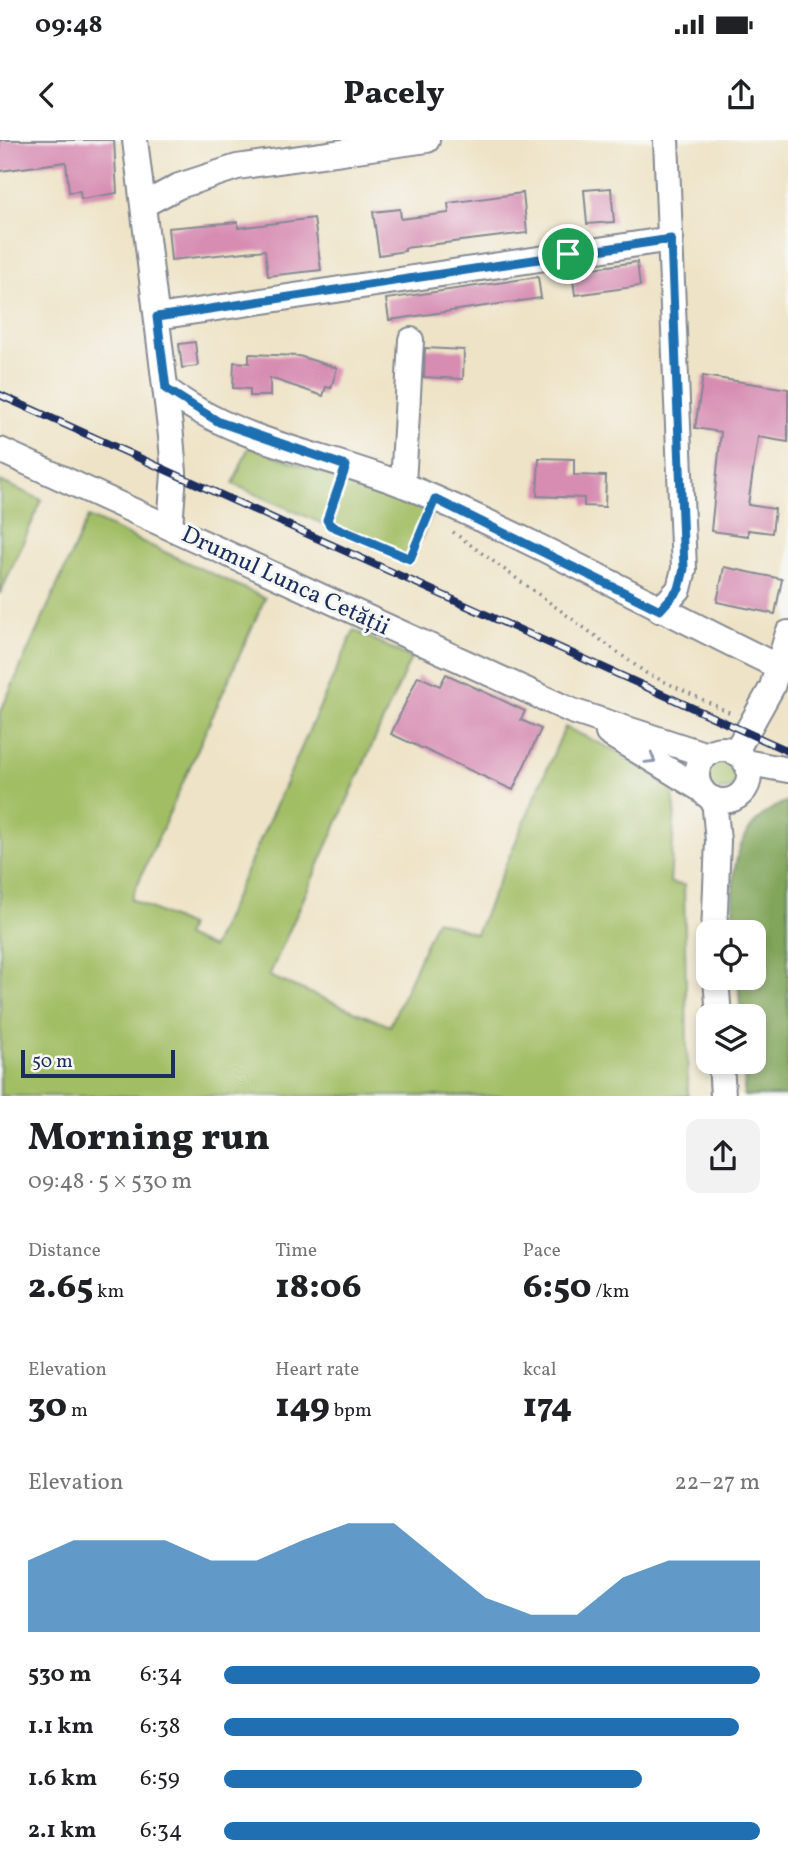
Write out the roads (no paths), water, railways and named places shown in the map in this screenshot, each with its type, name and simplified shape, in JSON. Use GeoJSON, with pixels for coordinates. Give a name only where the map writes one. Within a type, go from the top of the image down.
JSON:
{"type":"FeatureCollection","features":[{"type":"Feature","properties":{"kind":"street"},"geometry":{"type":"LineString","coordinates":[[135,140],[174,473],[170,527]]}},
{"type":"Feature","properties":{"kind":"street"},"geometry":{"type":"LineString","coordinates":[[143,205],[189,182],[237,167],[427,140]]}},
{"type":"Feature","properties":{"kind":"street"},"geometry":{"type":"LineString","coordinates":[[660,610],[679,589],[684,569],[666,140]]}},
{"type":"Feature","properties":{"kind":"street"},"geometry":{"type":"LineString","coordinates":[[157,317],[671,239]]}},
{"type":"Feature","properties":{"kind":"street"},"geometry":{"type":"LineString","coordinates":[[403,485],[411,340]]}},
{"type":"Feature","properties":{"kind":"street"},"geometry":{"type":"LineString","coordinates":[[166,389],[219,422],[403,485],[435,499],[779,667]]}},
{"type":"Feature","properties":{"kind":"street","name":"Drumul Lunca Cetății"},"geometry":{"type":"LineString","coordinates":[[0,450],[572,711],[722,795]]}},
{"type":"Feature","properties":{"kind":"street"},"geometry":{"type":"LineString","coordinates":[[722,795],[749,775],[740,757],[779,667],[788,633]]}},
{"type":"Feature","properties":{"kind":"street","name":"Drumul Lunca Cetății"},"geometry":{"type":"LineString","coordinates":[[572,711],[707,755]]}},
{"type":"Feature","properties":{"kind":"street"},"geometry":{"type":"LineString","coordinates":[[715,920],[722,795],[698,768],[707,755],[721,750],[788,770]]}},
{"type":"Feature","properties":{"kind":"street"},"geometry":{"type":"LineString","coordinates":[[722,795],[788,782]]}},
{"type":"Feature","properties":{"kind":"street"},"geometry":{"type":"LineString","coordinates":[[722,1074],[723,1096]]}},
{"type":"Feature","properties":{"kind":"railway"},"geometry":{"type":"LineString","coordinates":[[0,395],[788,751]]}}]}
